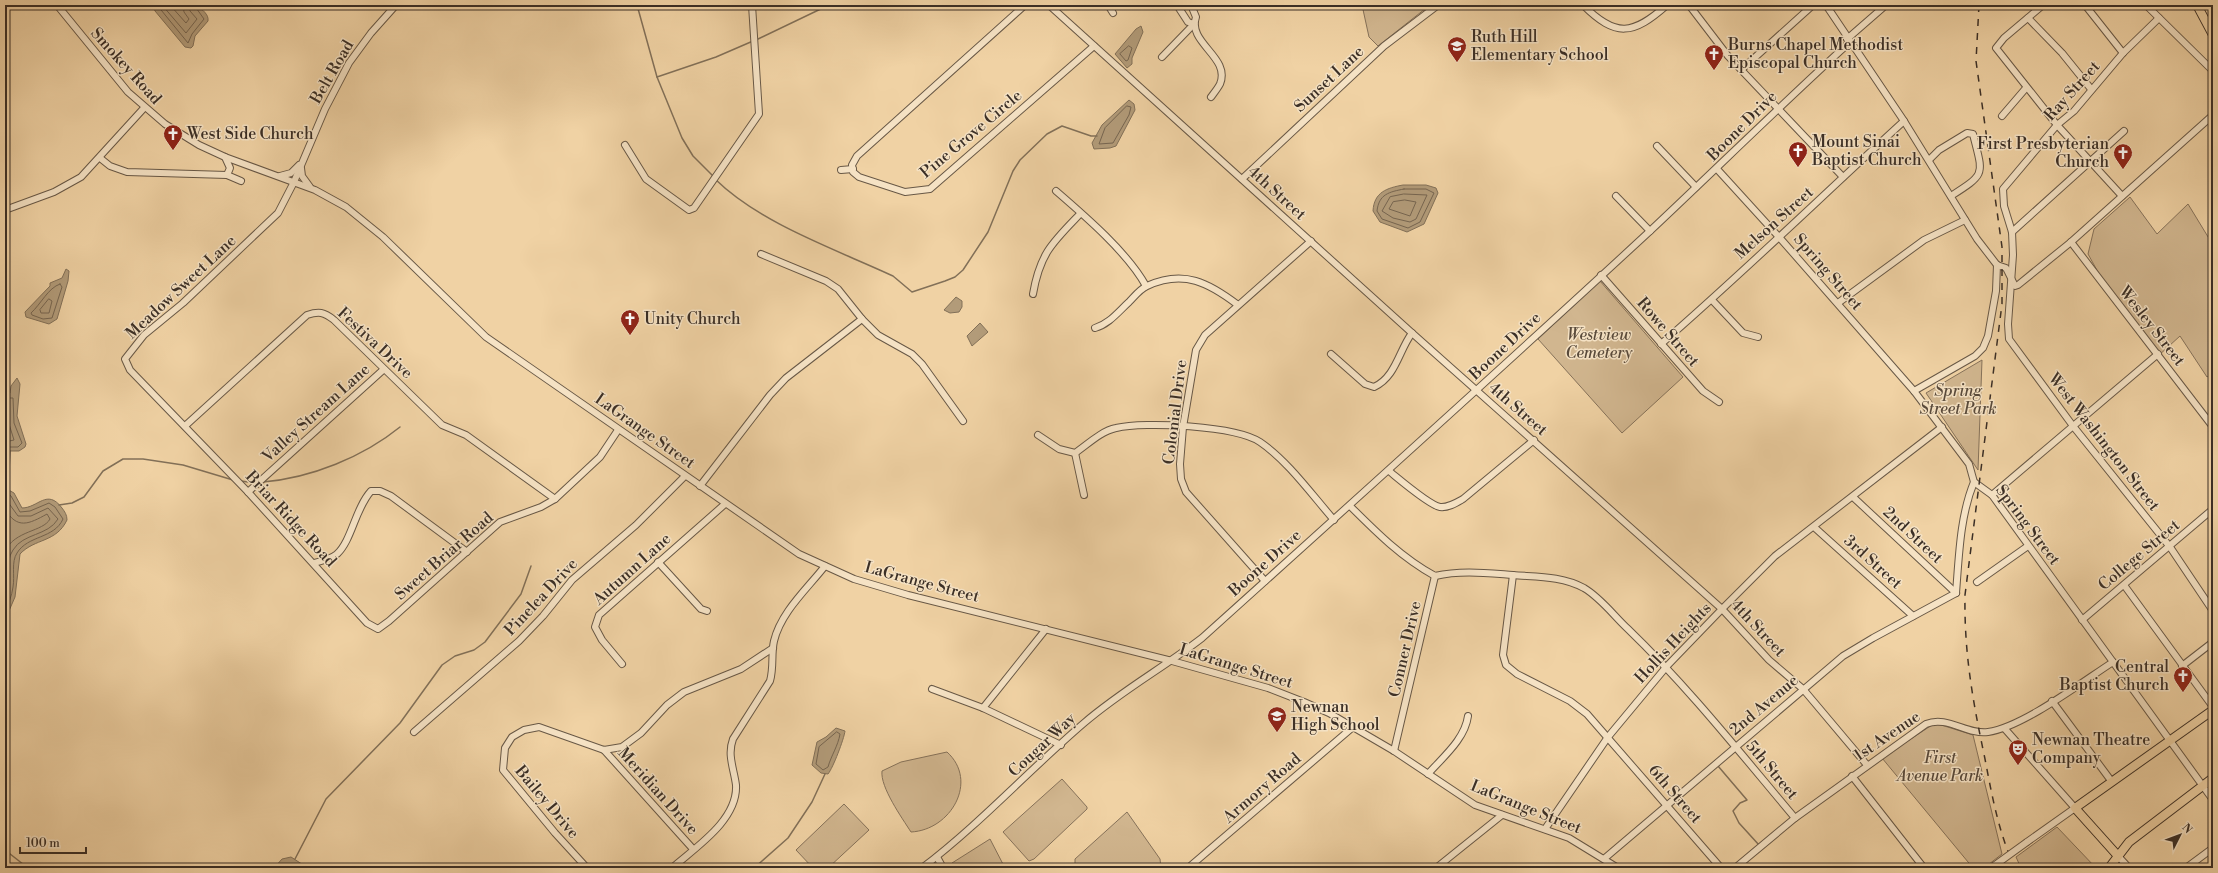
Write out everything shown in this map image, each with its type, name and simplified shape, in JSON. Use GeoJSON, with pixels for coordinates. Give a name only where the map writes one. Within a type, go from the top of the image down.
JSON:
{"type":"FeatureCollection","features":[{"type":"Feature","properties":{"kind":"main road"},"geometry":{"type":"LineString","coordinates":[[2197,5],[2210,20],[2213,35]]}},
{"type":"Feature","properties":{"kind":"main road"},"geometry":{"type":"LineString","coordinates":[[2116,852],[2075,808],[2213,709]]}},
{"type":"Feature","properties":{"kind":"main road"},"geometry":{"type":"LineString","coordinates":[[2109,868],[2116,852],[2213,778]]}},
{"type":"Feature","properties":{"kind":"street","name":"Smokey Road"},"geometry":{"type":"LineString","coordinates":[[57,5],[120,83],[144,108],[176,132],[225,157],[294,182]]}},
{"type":"Feature","properties":{"kind":"street","name":"Belt Road"},"geometry":{"type":"LineString","coordinates":[[294,182],[325,109],[349,63],[371,33],[396,5]]}},
{"type":"Feature","properties":{"kind":"street"},"geometry":{"type":"LineString","coordinates":[[625,145],[646,179],[689,210],[694,208],[759,114],[752,5]]}},
{"type":"Feature","properties":{"kind":"street"},"geometry":{"type":"LineString","coordinates":[[842,170],[853,169],[857,156],[1025,5]]}},
{"type":"Feature","properties":{"kind":"street","name":"4th Street"},"geometry":{"type":"LineString","coordinates":[[1050,5],[1412,333],[1534,440],[1722,609],[1769,660],[1803,689],[1867,765]]}},
{"type":"Feature","properties":{"kind":"street"},"geometry":{"type":"LineString","coordinates":[[1108,5],[1113,13]]}},
{"type":"Feature","properties":{"kind":"street"},"geometry":{"type":"LineString","coordinates":[[1177,5],[1188,22],[1194,24]]}},
{"type":"Feature","properties":{"kind":"street"},"geometry":{"type":"LineString","coordinates":[[1162,56],[1194,24],[1196,17],[1191,5]]}},
{"type":"Feature","properties":{"kind":"street","name":"Sunset Lane"},"geometry":{"type":"LineString","coordinates":[[1242,179],[1384,46],[1438,5]]}},
{"type":"Feature","properties":{"kind":"street"},"geometry":{"type":"LineString","coordinates":[[1583,5],[1603,22],[1620,29],[1635,27],[1649,21],[1667,5]]}},
{"type":"Feature","properties":{"kind":"street"},"geometry":{"type":"LineString","coordinates":[[1689,5],[1713,38],[1843,177]]}},
{"type":"Feature","properties":{"kind":"street"},"geometry":{"type":"LineString","coordinates":[[1742,69],[1813,5]]}},
{"type":"Feature","properties":{"kind":"street"},"geometry":{"type":"LineString","coordinates":[[1826,5],[1904,121],[1965,220],[1997,265],[2006,268],[2015,286],[2071,242],[2213,115]]}},
{"type":"Feature","properties":{"kind":"street","name":"Boone Drive"},"geometry":{"type":"LineString","coordinates":[[1172,661],[1202,638],[1389,471],[1717,169],[1778,107],[1886,5]]}},
{"type":"Feature","properties":{"kind":"street"},"geometry":{"type":"LineString","coordinates":[[2043,5],[2004,38],[1996,48],[2026,88],[2057,125],[2122,196]]}},
{"type":"Feature","properties":{"kind":"street"},"geometry":{"type":"LineString","coordinates":[[2085,5],[2123,53]]}},
{"type":"Feature","properties":{"kind":"street"},"geometry":{"type":"LineString","coordinates":[[2146,5],[2213,71]]}},
{"type":"Feature","properties":{"kind":"street"},"geometry":{"type":"LineString","coordinates":[[2028,18],[2062,53],[2091,88]]}},
{"type":"Feature","properties":{"kind":"street","name":"Ray Street"},"geometry":{"type":"LineString","coordinates":[[2011,278],[2012,232],[2004,206],[2003,189],[2057,125],[2074,111],[2091,88],[2123,53],[2159,18]]}},
{"type":"Feature","properties":{"kind":"street"},"geometry":{"type":"LineString","coordinates":[[1194,24],[1195,29],[1210,52],[1219,62],[1222,69],[1220,84],[1211,97]]}},
{"type":"Feature","properties":{"kind":"street","name":"Pine Grove Circle"},"geometry":{"type":"LineString","coordinates":[[853,169],[853,172],[859,177],[905,192],[930,189],[1094,46]]}},
{"type":"Feature","properties":{"kind":"street"},"geometry":{"type":"LineString","coordinates":[[2002,116],[2026,88]]}},
{"type":"Feature","properties":{"kind":"street"},"geometry":{"type":"LineString","coordinates":[[5,210],[54,192],[81,177],[100,158],[144,108]]}},
{"type":"Feature","properties":{"kind":"street","name":"Melson Street"},"geometry":{"type":"LineString","coordinates":[[1661,344],[1712,300],[1738,273],[1904,121]]}},
{"type":"Feature","properties":{"kind":"street"},"geometry":{"type":"LineString","coordinates":[[2012,232],[2124,131]]}},
{"type":"Feature","properties":{"kind":"street"},"geometry":{"type":"LineString","coordinates":[[1929,160],[1956,138],[1967,133],[1973,134],[1980,167],[1979,175],[1976,180],[1951,196]]}},
{"type":"Feature","properties":{"kind":"street"},"geometry":{"type":"LineString","coordinates":[[1657,146],[1696,187]]}},
{"type":"Feature","properties":{"kind":"street"},"geometry":{"type":"LineString","coordinates":[[225,157],[230,168],[227,175]]}},
{"type":"Feature","properties":{"kind":"street"},"geometry":{"type":"LineString","coordinates":[[100,158],[110,166],[127,172],[227,175],[241,181]]}},
{"type":"Feature","properties":{"kind":"street"},"geometry":{"type":"LineString","coordinates":[[280,176],[291,173],[302,162]]}},
{"type":"Feature","properties":{"kind":"street"},"geometry":{"type":"LineString","coordinates":[[302,162],[302,176],[308,186],[313,189]]}},
{"type":"Feature","properties":{"kind":"street","name":"Spring Street"},"geometry":{"type":"LineString","coordinates":[[1717,169],[1838,303],[1914,391],[1969,464],[1974,482],[1992,496],[2213,800]]}},
{"type":"Feature","properties":{"kind":"street","name":"LaGrange Street"},"geometry":{"type":"LineString","coordinates":[[294,182],[313,189],[346,207],[374,229],[486,337],[725,504],[800,554],[854,579],[908,595],[1172,661],[1268,688],[1330,713],[1394,751],[1470,803],[1502,816],[1569,838],[1605,858],[1618,868]]}},
{"type":"Feature","properties":{"kind":"street","name":"Meadow Sweet Lane"},"geometry":{"type":"LineString","coordinates":[[185,426],[130,370],[125,359],[144,335],[182,303],[270,222],[281,207],[294,182]]}},
{"type":"Feature","properties":{"kind":"street"},"geometry":{"type":"LineString","coordinates":[[1056,191],[1120,251],[1140,274],[1146,286]]}},
{"type":"Feature","properties":{"kind":"street"},"geometry":{"type":"LineString","coordinates":[[1616,196],[1650,231]]}},
{"type":"Feature","properties":{"kind":"street"},"geometry":{"type":"LineString","coordinates":[[1033,294],[1036,278],[1048,248],[1080,214]]}},
{"type":"Feature","properties":{"kind":"street"},"geometry":{"type":"LineString","coordinates":[[1838,303],[1924,240],[1965,220]]}},
{"type":"Feature","properties":{"kind":"street","name":"Colonial Drive"},"geometry":{"type":"LineString","coordinates":[[1265,581],[1186,492],[1181,479],[1180,464],[1183,427],[1196,350],[1205,336],[1311,241]]}},
{"type":"Feature","properties":{"kind":"street","name":"Wesley Street"},"geometry":{"type":"LineString","coordinates":[[2071,242],[2213,427]]}},
{"type":"Feature","properties":{"kind":"street"},"geometry":{"type":"LineString","coordinates":[[761,254],[826,281],[838,289],[862,319],[878,335],[912,354],[922,364],[963,421]]}},
{"type":"Feature","properties":{"kind":"street"},"geometry":{"type":"LineString","coordinates":[[1914,391],[1975,356],[1983,348],[1996,291],[1997,265]]}},
{"type":"Feature","properties":{"kind":"street","name":"Rowe Street"},"geometry":{"type":"LineString","coordinates":[[1602,275],[1703,391],[1719,402]]}},
{"type":"Feature","properties":{"kind":"street","name":"West Washington Street"},"geometry":{"type":"LineString","coordinates":[[2011,278],[2008,324],[2009,339],[2073,426],[2170,546],[2213,611]]}},
{"type":"Feature","properties":{"kind":"street"},"geometry":{"type":"LineString","coordinates":[[1095,328],[1104,326],[1146,286],[1175,279],[1198,280],[1215,288],[1238,306]]}},
{"type":"Feature","properties":{"kind":"street"},"geometry":{"type":"LineString","coordinates":[[1712,300],[1743,333],[1758,337]]}},
{"type":"Feature","properties":{"kind":"street","name":"Festiva Drive"},"geometry":{"type":"LineString","coordinates":[[185,426],[307,315],[317,312],[326,314],[334,320],[383,370],[442,425],[466,435],[555,499]]}},
{"type":"Feature","properties":{"kind":"street"},"geometry":{"type":"LineString","coordinates":[[700,486],[770,395],[786,378],[862,319]]}},
{"type":"Feature","properties":{"kind":"street"},"geometry":{"type":"LineString","coordinates":[[1331,354],[1365,384],[1374,386],[1392,372],[1405,343],[1412,333]]}},
{"type":"Feature","properties":{"kind":"street"},"geometry":{"type":"LineString","coordinates":[[1992,496],[2158,354]]}},
{"type":"Feature","properties":{"kind":"street","name":"Valley Stream Lane"},"geometry":{"type":"LineString","coordinates":[[248,492],[383,370]]}},
{"type":"Feature","properties":{"kind":"street","name":"Briar Ridge Road"},"geometry":{"type":"LineString","coordinates":[[185,426],[314,563],[367,623],[378,629]]}},
{"type":"Feature","properties":{"kind":"street"},"geometry":{"type":"LineString","coordinates":[[1075,453],[1098,436],[1115,428],[1133,426],[1227,430],[1260,441],[1275,453],[1334,520]]}},
{"type":"Feature","properties":{"kind":"street","name":"Hollis Heights"},"geometry":{"type":"LineString","coordinates":[[1545,829],[1608,737],[1667,666],[1722,609],[1775,556],[1942,427]]}},
{"type":"Feature","properties":{"kind":"street","name":"Sweet Briar Road"},"geometry":{"type":"LineString","coordinates":[[378,629],[389,621],[500,522],[541,508],[555,499],[600,457],[618,430]]}},
{"type":"Feature","properties":{"kind":"street"},"geometry":{"type":"LineString","coordinates":[[1038,435],[1059,449],[1075,453]]}},
{"type":"Feature","properties":{"kind":"street"},"geometry":{"type":"LineString","coordinates":[[1389,471],[1421,496],[1439,507],[1451,505],[1463,499],[1534,440]]}},
{"type":"Feature","properties":{"kind":"street"},"geometry":{"type":"LineString","coordinates":[[1075,453],[1084,495]]}},
{"type":"Feature","properties":{"kind":"street","name":"Pinelea Drive"},"geometry":{"type":"LineString","coordinates":[[414,732],[519,641],[543,616],[572,580],[636,525],[685,476]]}},
{"type":"Feature","properties":{"kind":"street"},"geometry":{"type":"LineString","coordinates":[[1956,593],[1962,532],[1968,497],[1974,482]]}},
{"type":"Feature","properties":{"kind":"street"},"geometry":{"type":"LineString","coordinates":[[314,563],[328,559],[337,554],[345,543],[363,500],[371,491],[380,491],[390,496],[467,552]]}},
{"type":"Feature","properties":{"kind":"street","name":"2nd Street"},"geometry":{"type":"LineString","coordinates":[[1853,496],[1956,593]]}},
{"type":"Feature","properties":{"kind":"street","name":"Autumn Lane"},"geometry":{"type":"LineString","coordinates":[[622,664],[602,640],[596,627],[599,614],[725,504]]}},
{"type":"Feature","properties":{"kind":"street"},"geometry":{"type":"LineString","coordinates":[[1350,506],[1386,541],[1420,568],[1435,576]]}},
{"type":"Feature","properties":{"kind":"street"},"geometry":{"type":"LineString","coordinates":[[2211,510],[2213,518]]}},
{"type":"Feature","properties":{"kind":"street","name":"College Street"},"geometry":{"type":"LineString","coordinates":[[2082,620],[2211,510]]}},
{"type":"Feature","properties":{"kind":"street","name":"3rd Street"},"geometry":{"type":"LineString","coordinates":[[1814,527],[1913,616]]}},
{"type":"Feature","properties":{"kind":"street"},"geometry":{"type":"LineString","coordinates":[[1977,582],[2028,546]]}},
{"type":"Feature","properties":{"kind":"street"},"geometry":{"type":"LineString","coordinates":[[658,562],[701,609],[707,611]]}},
{"type":"Feature","properties":{"kind":"street"},"geometry":{"type":"LineString","coordinates":[[672,868],[726,818],[731,811],[736,793],[730,756],[731,744],[744,720],[770,681],[773,648],[777,631],[784,618],[825,566]]}},
{"type":"Feature","properties":{"kind":"street","name":"5th Street"},"geometry":{"type":"LineString","coordinates":[[1435,576],[1458,572],[1548,577],[1569,582],[1585,589],[1600,600],[1667,666],[1795,818]]}},
{"type":"Feature","properties":{"kind":"street","name":"6th Street"},"geometry":{"type":"LineString","coordinates":[[1513,575],[1502,655],[1506,666],[1517,674],[1570,701],[1587,714],[1667,804],[1721,868]]}},
{"type":"Feature","properties":{"kind":"street","name":"Conner Drive"},"geometry":{"type":"LineString","coordinates":[[1394,751],[1435,576]]}},
{"type":"Feature","properties":{"kind":"street"},"geometry":{"type":"LineString","coordinates":[[2124,585],[2213,709]]}},
{"type":"Feature","properties":{"kind":"street","name":"2nd Avenue"},"geometry":{"type":"LineString","coordinates":[[1605,858],[1843,656],[1956,593]]}},
{"type":"Feature","properties":{"kind":"street"},"geometry":{"type":"LineString","coordinates":[[983,708],[1046,629]]}},
{"type":"Feature","properties":{"kind":"street"},"geometry":{"type":"LineString","coordinates":[[2182,666],[2213,642]]}},
{"type":"Feature","properties":{"kind":"street"},"geometry":{"type":"LineString","coordinates":[[604,750],[629,744],[667,705],[684,692],[741,669],[773,648]]}},
{"type":"Feature","properties":{"kind":"street","name":"Cougar Way"},"geometry":{"type":"LineString","coordinates":[[922,868],[937,857],[1005,798],[1061,745],[1122,692],[1172,661]]}},
{"type":"Feature","properties":{"kind":"street","name":"1st Avenue"},"geometry":{"type":"LineString","coordinates":[[1736,868],[1795,818],[1867,765],[1932,721],[1945,722],[1979,732],[2005,728],[2052,701],[2113,662]]}},
{"type":"Feature","properties":{"kind":"street"},"geometry":{"type":"LineString","coordinates":[[932,689],[983,708],[1061,745]]}},
{"type":"Feature","properties":{"kind":"street"},"geometry":{"type":"LineString","coordinates":[[2052,701],[2112,782]]}},
{"type":"Feature","properties":{"kind":"street"},"geometry":{"type":"LineString","coordinates":[[1428,774],[1456,742],[1467,726],[1468,716]]}},
{"type":"Feature","properties":{"kind":"street","name":"Bailey Drive"},"geometry":{"type":"LineString","coordinates":[[587,868],[520,793],[503,770],[503,760],[505,748],[512,736],[524,730],[538,727],[604,750]]}},
{"type":"Feature","properties":{"kind":"street","name":"Armory Road"},"geometry":{"type":"LineString","coordinates":[[1188,868],[1353,727]]}},
{"type":"Feature","properties":{"kind":"street"},"geometry":{"type":"LineString","coordinates":[[1991,868],[2075,808],[2005,728]]}},
{"type":"Feature","properties":{"kind":"street","name":"Meridian Drive"},"geometry":{"type":"LineString","coordinates":[[604,750],[693,849]]}},
{"type":"Feature","properties":{"kind":"street"},"geometry":{"type":"LineString","coordinates":[[1852,776],[1924,868]]}},
{"type":"Feature","properties":{"kind":"street"},"geometry":{"type":"LineString","coordinates":[[1436,868],[1502,816]]}},
{"type":"Feature","properties":{"kind":"street"},"geometry":{"type":"LineString","coordinates":[[2186,868],[2213,848]]}},
{"type":"Feature","properties":{"kind":"street"},"geometry":{"type":"LineString","coordinates":[[2116,852],[2129,868]]}},
{"type":"Feature","properties":{"kind":"street"},"geometry":{"type":"LineString","coordinates":[[937,857],[943,868]]}},
{"type":"Feature","properties":{"kind":"green space"},"geometry":{"type":"Polygon","coordinates":[[[1362,5],[1430,5],[1378,46],[1369,37],[1362,5]]]}},
{"type":"Feature","properties":{"kind":"green space"},"geometry":{"type":"Polygon","coordinates":[[[2130,197],[2157,234],[2188,204],[2213,245],[2213,373],[2207,377],[2180,336],[2158,356],[2103,281],[2088,254],[2094,229],[2130,197]]]}},
{"type":"Feature","properties":{"kind":"green space","name":"Westview Cemetery"},"geometry":{"type":"Polygon","coordinates":[[[1600,281],[1683,377],[1622,433],[1538,339],[1600,281]]]}},
{"type":"Feature","properties":{"kind":"green space","name":"Spring Street Park"},"geometry":{"type":"Polygon","coordinates":[[[1982,360],[1978,470],[1926,393],[1982,360]]]}},
{"type":"Feature","properties":{"kind":"green space","name":"First Avenue Park"},"geometry":{"type":"Polygon","coordinates":[[[1935,723],[1973,735],[2002,854],[1984,868],[1973,868],[1882,758],[1935,723]]]}},
{"type":"Feature","properties":{"kind":"green space"},"geometry":{"type":"Polygon","coordinates":[[[947,752],[956,764],[960,776],[960,790],[956,802],[938,823],[925,829],[911,832],[888,794],[882,778],[882,771],[901,762],[947,752]]]}},
{"type":"Feature","properties":{"kind":"green space"},"geometry":{"type":"Polygon","coordinates":[[[1062,779],[1087,807],[1087,809],[1034,859],[1029,861],[1003,832],[1062,779]]]}},
{"type":"Feature","properties":{"kind":"green space"},"geometry":{"type":"Polygon","coordinates":[[[844,804],[869,830],[828,868],[813,868],[796,850],[844,804]]]}},
{"type":"Feature","properties":{"kind":"green space"},"geometry":{"type":"Polygon","coordinates":[[[1127,812],[1160,859],[1161,868],[1078,868],[1075,864],[1075,859],[1127,812]]]}},
{"type":"Feature","properties":{"kind":"green space"},"geometry":{"type":"Polygon","coordinates":[[[2057,827],[2096,868],[2021,868],[2016,857],[2057,827]]]}},
{"type":"Feature","properties":{"kind":"green space"},"geometry":{"type":"Polygon","coordinates":[[[990,839],[1005,868],[955,868],[952,863],[990,839]]]}},
{"type":"Feature","properties":{"kind":"water"},"geometry":{"type":"Polygon","coordinates":[[[153,5],[197,5],[205,12],[208,21],[195,36],[193,46],[191,48],[185,47],[155,11],[153,5]]]}},
{"type":"Feature","properties":{"kind":"water"},"geometry":{"type":"Polygon","coordinates":[[[1141,26],[1143,32],[1132,58],[1132,64],[1127,68],[1115,54],[1136,29],[1141,26]]]}},
{"type":"Feature","properties":{"kind":"water"},"geometry":{"type":"Polygon","coordinates":[[[1129,100],[1134,104],[1135,110],[1116,146],[1094,149],[1092,143],[1102,125],[1129,100]]]}},
{"type":"Feature","properties":{"kind":"water"},"geometry":{"type":"Polygon","coordinates":[[[1403,185],[1426,185],[1436,188],[1438,193],[1424,224],[1407,232],[1380,222],[1373,211],[1376,199],[1382,192],[1403,185]]]}},
{"type":"Feature","properties":{"kind":"water"},"geometry":{"type":"Polygon","coordinates":[[[66,269],[69,271],[68,281],[57,319],[49,324],[26,317],[25,312],[50,286],[50,283],[62,278],[66,269]]]}},
{"type":"Feature","properties":{"kind":"water"},"geometry":{"type":"Polygon","coordinates":[[[956,297],[962,301],[962,307],[959,312],[950,313],[944,310],[956,297]]]}},
{"type":"Feature","properties":{"kind":"water"},"geometry":{"type":"Polygon","coordinates":[[[980,323],[988,332],[972,346],[967,336],[980,323]]]}},
{"type":"Feature","properties":{"kind":"water"},"geometry":{"type":"Polygon","coordinates":[[[17,378],[20,384],[17,416],[26,444],[25,447],[19,451],[5,451],[5,394],[10,393],[11,386],[17,378]]]}},
{"type":"Feature","properties":{"kind":"water"},"geometry":{"type":"Polygon","coordinates":[[[5,488],[14,493],[22,508],[47,499],[57,502],[66,514],[67,520],[57,533],[32,545],[20,554],[15,597],[5,620],[5,488]]]}},
{"type":"Feature","properties":{"kind":"water"},"geometry":{"type":"Polygon","coordinates":[[[836,728],[845,731],[843,740],[828,774],[821,773],[812,765],[817,742],[826,737],[836,728]]]}},
{"type":"Feature","properties":{"kind":"water"},"geometry":{"type":"Polygon","coordinates":[[[291,857],[308,868],[274,868],[282,859],[291,857]]]}},
{"type":"Feature","properties":{"kind":"waterway"},"geometry":{"type":"LineString","coordinates":[[637,5],[657,77],[682,138],[693,156],[713,176]]}},
{"type":"Feature","properties":{"kind":"waterway"},"geometry":{"type":"LineString","coordinates":[[756,40],[829,5]]}},
{"type":"Feature","properties":{"kind":"waterway"},"geometry":{"type":"LineString","coordinates":[[657,77],[716,57],[753,41]]}},
{"type":"Feature","properties":{"kind":"waterway"},"geometry":{"type":"LineString","coordinates":[[715,179],[733,195],[776,222],[893,276],[912,292],[955,277],[963,270],[988,232],[1013,171],[1020,160],[1047,134],[1062,126],[1091,136],[1097,136]]}},
{"type":"Feature","properties":{"kind":"waterway"},"geometry":{"type":"LineString","coordinates":[[263,482],[299,476],[336,464],[370,448],[400,427]]}},
{"type":"Feature","properties":{"kind":"waterway"},"geometry":{"type":"LineString","coordinates":[[8,488],[10,451]]}},
{"type":"Feature","properties":{"kind":"waterway"},"geometry":{"type":"LineString","coordinates":[[59,505],[72,503],[84,497],[103,471],[123,459],[143,459],[183,465],[233,480]]}},
{"type":"Feature","properties":{"kind":"waterway"},"geometry":{"type":"LineString","coordinates":[[241,481],[255,483]]}},
{"type":"Feature","properties":{"kind":"waterway"},"geometry":{"type":"LineString","coordinates":[[295,859],[326,799],[400,723],[442,665],[455,656],[474,650],[485,642],[521,594],[531,566]]}},
{"type":"Feature","properties":{"kind":"waterway"},"geometry":{"type":"LineString","coordinates":[[1718,766],[1747,800],[1740,803],[1733,811],[1739,823],[1759,845]]}},
{"type":"Feature","properties":{"kind":"waterway"},"geometry":{"type":"LineString","coordinates":[[754,868],[788,838],[812,802],[825,774]]}},
{"type":"Feature","properties":{"kind":"waterway"},"geometry":{"type":"LineString","coordinates":[[5,850],[28,868]]}},
{"type":"Feature","properties":{"kind":"railway"},"geometry":{"type":"LineString","coordinates":[[1979,5],[1976,61],[2002,247],[2002,304],[1965,595],[1965,617],[1970,678],[1990,787],[2009,855],[2015,868]]}},
{"type":"Feature","properties":{"kind":"place","name":"Ruth Hill Elementary School"},"geometry":{"type":"Point","coordinates":[1457,63]}},
{"type":"Feature","properties":{"kind":"place","name":"Burns Chapel Methodist Episcopal Church"},"geometry":{"type":"Point","coordinates":[1714,71]}},
{"type":"Feature","properties":{"kind":"place","name":"West Side Church"},"geometry":{"type":"Point","coordinates":[173,151]}},
{"type":"Feature","properties":{"kind":"place","name":"Mount Sinai Baptist Church"},"geometry":{"type":"Point","coordinates":[1798,168]}},
{"type":"Feature","properties":{"kind":"place","name":"First Presbyterian Church"},"geometry":{"type":"Point","coordinates":[2123,170]}},
{"type":"Feature","properties":{"kind":"place","name":"Unity Church"},"geometry":{"type":"Point","coordinates":[630,336]}},
{"type":"Feature","properties":{"kind":"place","name":"Central Baptist Church"},"geometry":{"type":"Point","coordinates":[2183,693]}},
{"type":"Feature","properties":{"kind":"place","name":"Newnan High School"},"geometry":{"type":"Point","coordinates":[1277,733]}},
{"type":"Feature","properties":{"kind":"place","name":"Newnan Theatre Company"},"geometry":{"type":"Point","coordinates":[2018,766]}}]}
